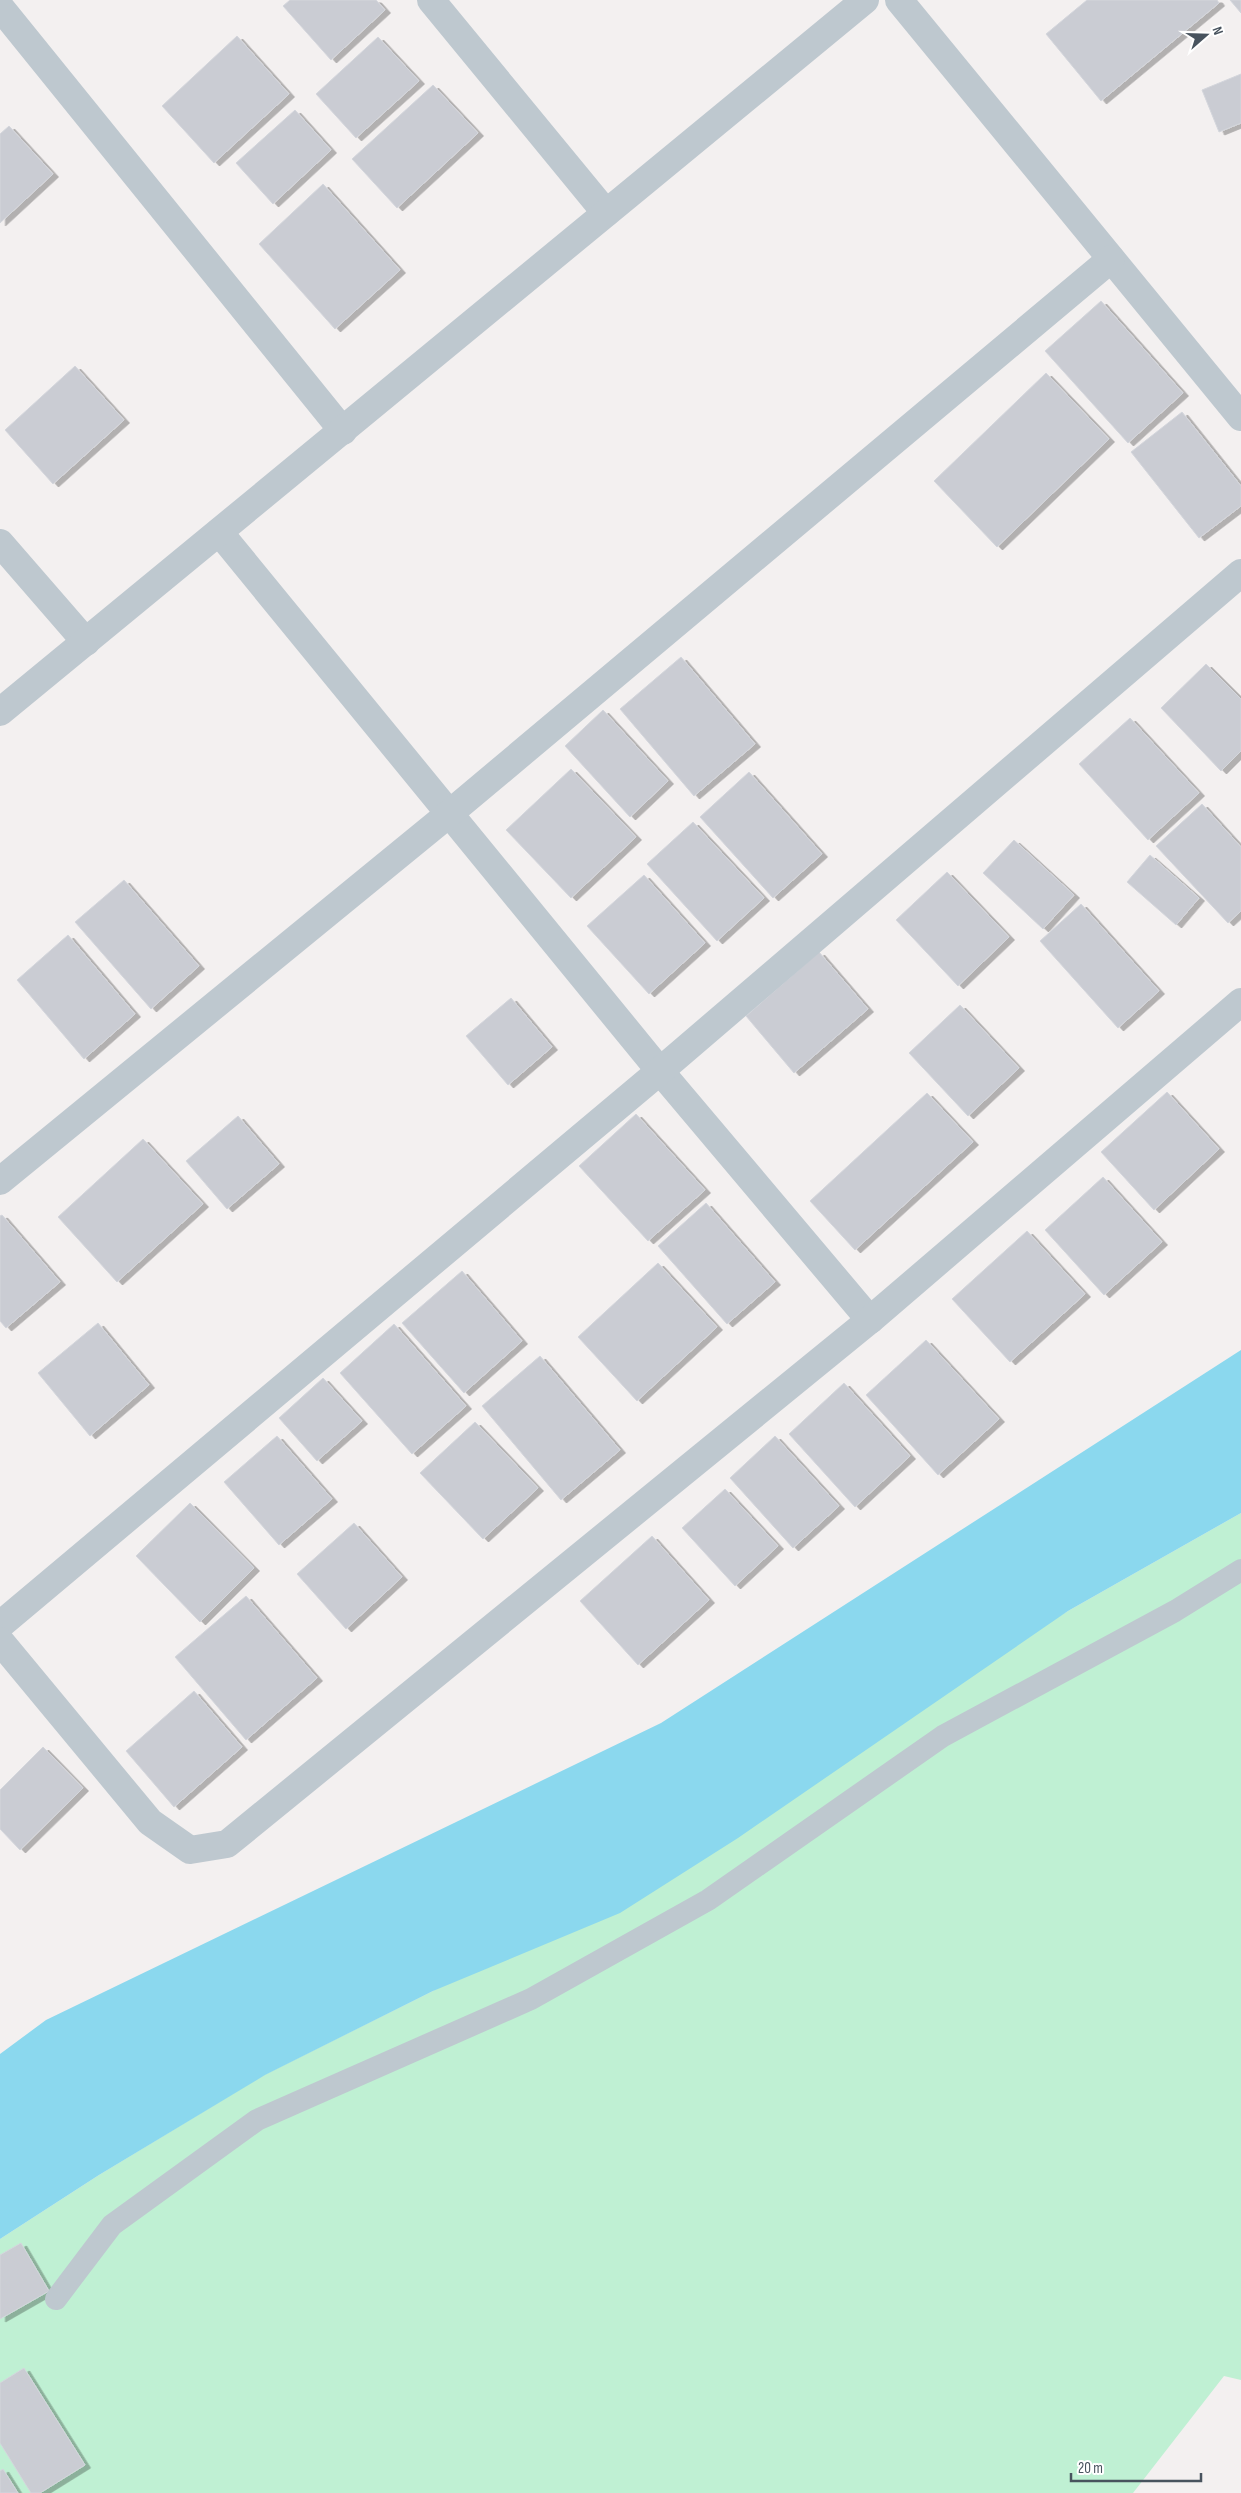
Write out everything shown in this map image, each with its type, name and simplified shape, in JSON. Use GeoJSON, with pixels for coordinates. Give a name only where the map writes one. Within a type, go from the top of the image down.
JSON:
{"type":"FeatureCollection","features":[{"type":"Feature","properties":{"kind":"street"},"geometry":{"type":"LineString","coordinates":[[431,0],[606,214]]}},
{"type":"Feature","properties":{"kind":"street"},"geometry":{"type":"LineString","coordinates":[[0,712],[865,0]]}},
{"type":"Feature","properties":{"kind":"street"},"geometry":{"type":"LineString","coordinates":[[899,0],[1241,417]]}},
{"type":"Feature","properties":{"kind":"street"},"geometry":{"type":"LineString","coordinates":[[0,7],[342,431]]}},
{"type":"Feature","properties":{"kind":"street"},"geometry":{"type":"LineString","coordinates":[[0,1181],[450,813],[1111,258]]}},
{"type":"Feature","properties":{"kind":"street"},"geometry":{"type":"LineString","coordinates":[[219,532],[660,1071],[870,1320]]}},
{"type":"Feature","properties":{"kind":"street"},"geometry":{"type":"LineString","coordinates":[[0,543],[86,642]]}},
{"type":"Feature","properties":{"kind":"street"},"geometry":{"type":"LineString","coordinates":[[0,1624],[660,1071],[1241,573]]}},
{"type":"Feature","properties":{"kind":"street"},"geometry":{"type":"LineString","coordinates":[[0,1641],[150,1822],[190,1850],[227,1844],[870,1320],[1241,1002]]}},
{"type":"Feature","properties":{"kind":"lane"},"geometry":{"type":"LineString","coordinates":[[56,2299],[112,2225],[257,2120],[531,1999],[708,1900],[943,1736],[1175,1611],[1241,1570]]}},
{"type":"Feature","properties":{"kind":"green space"},"geometry":{"type":"Polygon","coordinates":[[[1241,1513],[1241,2380],[1224,2376],[1133,2493],[0,2493],[0,2239],[99,2175],[264,2075],[433,1991],[1068,1611],[1241,1513]]]}},
{"type":"Feature","properties":{"kind":"water"},"geometry":{"type":"Polygon","coordinates":[[[1241,1350],[1241,1513],[1068,1611],[738,1838],[620,1913],[433,1991],[265,2075],[99,2175],[0,2239],[0,2054],[46,2020],[661,1723],[1241,1350]]]}},
{"type":"Feature","properties":{"kind":"building"},"geometry":{"type":"Polygon","coordinates":[[[290,0],[376,0],[385,10],[331,60],[283,6],[290,0]]]}},
{"type":"Feature","properties":{"kind":"building"},"geometry":{"type":"Polygon","coordinates":[[[1087,0],[1217,0],[1219,3],[1101,101],[1046,34],[1087,0]]]}},
{"type":"Feature","properties":{"kind":"building"},"geometry":{"type":"Polygon","coordinates":[[[1230,0],[1241,0],[1241,13],[1230,0]]]}},
{"type":"Feature","properties":{"kind":"building"},"geometry":{"type":"Polygon","coordinates":[[[237,36],[289,94],[214,163],[162,106],[237,36]]]}},
{"type":"Feature","properties":{"kind":"building"},"geometry":{"type":"Polygon","coordinates":[[[378,37],[419,81],[356,138],[316,94],[378,37]]]}},
{"type":"Feature","properties":{"kind":"building"},"geometry":{"type":"Polygon","coordinates":[[[1241,74],[1241,123],[1219,132],[1202,90],[1241,74]]]}},
{"type":"Feature","properties":{"kind":"building"},"geometry":{"type":"Polygon","coordinates":[[[433,85],[478,133],[397,208],[352,159],[433,85]]]}},
{"type":"Feature","properties":{"kind":"building"},"geometry":{"type":"Polygon","coordinates":[[[295,110],[331,150],[273,204],[236,163],[295,110]]]}},
{"type":"Feature","properties":{"kind":"building"},"geometry":{"type":"Polygon","coordinates":[[[9,126],[53,174],[0,223],[0,134],[9,126]]]}},
{"type":"Feature","properties":{"kind":"building"},"geometry":{"type":"Polygon","coordinates":[[[323,184],[400,270],[335,329],[259,244],[323,184]]]}},
{"type":"Feature","properties":{"kind":"building"},"geometry":{"type":"Polygon","coordinates":[[[1101,301],[1183,393],[1128,443],[1045,351],[1101,301]]]}},
{"type":"Feature","properties":{"kind":"building"},"geometry":{"type":"Polygon","coordinates":[[[75,366],[124,420],[53,484],[5,430],[75,366]]]}},
{"type":"Feature","properties":{"kind":"building"},"geometry":{"type":"Polygon","coordinates":[[[1046,373],[1109,439],[997,547],[934,481],[1046,373]]]}},
{"type":"Feature","properties":{"kind":"building"},"geometry":{"type":"Polygon","coordinates":[[[1182,412],[1241,486],[1241,506],[1199,538],[1131,452],[1182,412]]]}},
{"type":"Feature","properties":{"kind":"building"},"geometry":{"type":"Polygon","coordinates":[[[681,657],[755,744],[694,796],[620,709],[681,657]]]}},
{"type":"Feature","properties":{"kind":"building"},"geometry":{"type":"Polygon","coordinates":[[[1206,664],[1241,699],[1241,751],[1221,771],[1161,708],[1206,664]]]}},
{"type":"Feature","properties":{"kind":"building"},"geometry":{"type":"Polygon","coordinates":[[[603,710],[668,781],[630,817],[565,746],[603,710]]]}},
{"type":"Feature","properties":{"kind":"building"},"geometry":{"type":"Polygon","coordinates":[[[1130,718],[1199,793],[1148,840],[1079,764],[1130,718]]]}},
{"type":"Feature","properties":{"kind":"building"},"geometry":{"type":"Polygon","coordinates":[[[571,769],[636,837],[571,898],[506,830],[571,769]]]}},
{"type":"Feature","properties":{"kind":"building"},"geometry":{"type":"Polygon","coordinates":[[[749,772],[822,854],[773,898],[700,817],[749,772]]]}},
{"type":"Feature","properties":{"kind":"building"},"geometry":{"type":"Polygon","coordinates":[[[1202,804],[1241,847],[1241,911],[1228,923],[1156,846],[1202,804]]]}},
{"type":"Feature","properties":{"kind":"building"},"geometry":{"type":"Polygon","coordinates":[[[693,822],[764,898],[717,941],[647,864],[693,822]]]}},
{"type":"Feature","properties":{"kind":"building"},"geometry":{"type":"Polygon","coordinates":[[[1014,840],[1074,895],[1043,929],[983,873],[1014,840]]]}},
{"type":"Feature","properties":{"kind":"building"},"geometry":{"type":"Polygon","coordinates":[[[1150,855],[1199,898],[1176,925],[1127,882],[1150,855]]]}},
{"type":"Feature","properties":{"kind":"building"},"geometry":{"type":"Polygon","coordinates":[[[947,872],[1009,937],[958,986],[896,920],[947,872]]]}},
{"type":"Feature","properties":{"kind":"building"},"geometry":{"type":"Polygon","coordinates":[[[644,875],[705,943],[649,994],[587,926],[644,875]]]}},
{"type":"Feature","properties":{"kind":"building"},"geometry":{"type":"Polygon","coordinates":[[[124,880],[199,966],[151,1009],[75,922],[124,880]]]}},
{"type":"Feature","properties":{"kind":"building"},"geometry":{"type":"Polygon","coordinates":[[[1081,904],[1159,991],[1118,1028],[1040,941],[1081,904]]]}},
{"type":"Feature","properties":{"kind":"building"},"geometry":{"type":"Polygon","coordinates":[[[68,935],[135,1014],[84,1059],[17,980],[68,935]]]}},
{"type":"Feature","properties":{"kind":"building"},"geometry":{"type":"Polygon","coordinates":[[[819,952],[868,1009],[794,1073],[746,1016],[819,952]]]}},
{"type":"Feature","properties":{"kind":"building"},"geometry":{"type":"Polygon","coordinates":[[[511,998],[552,1047],[508,1085],[466,1036],[511,998]]]}},
{"type":"Feature","properties":{"kind":"building"},"geometry":{"type":"Polygon","coordinates":[[[960,1005],[1019,1068],[968,1116],[909,1053],[960,1005]]]}},
{"type":"Feature","properties":{"kind":"building"},"geometry":{"type":"Polygon","coordinates":[[[1167,1092],[1219,1149],[1154,1210],[1101,1152],[1167,1092]]]}},
{"type":"Feature","properties":{"kind":"building"},"geometry":{"type":"Polygon","coordinates":[[[927,1093],[973,1142],[855,1250],[810,1201],[927,1093]]]}},
{"type":"Feature","properties":{"kind":"building"},"geometry":{"type":"Polygon","coordinates":[[[636,1114],[705,1190],[648,1241],[579,1166],[636,1114]]]}},
{"type":"Feature","properties":{"kind":"building"},"geometry":{"type":"Polygon","coordinates":[[[238,1116],[279,1164],[227,1209],[186,1161],[238,1116]]]}},
{"type":"Feature","properties":{"kind":"building"},"geometry":{"type":"Polygon","coordinates":[[[143,1139],[203,1204],[117,1282],[58,1217],[143,1139]]]}},
{"type":"Feature","properties":{"kind":"building"},"geometry":{"type":"Polygon","coordinates":[[[1103,1177],[1162,1242],[1104,1295],[1045,1230],[1103,1177]]]}},
{"type":"Feature","properties":{"kind":"building"},"geometry":{"type":"Polygon","coordinates":[[[706,1203],[775,1282],[727,1324],[658,1246],[706,1203]]]}},
{"type":"Feature","properties":{"kind":"building"},"geometry":{"type":"Polygon","coordinates":[[[2,1215],[60,1282],[6,1328],[0,1321],[0,1216],[2,1215]]]}},
{"type":"Feature","properties":{"kind":"building"},"geometry":{"type":"Polygon","coordinates":[[[1027,1231],[1085,1294],[1010,1362],[952,1299],[1027,1231]]]}},
{"type":"Feature","properties":{"kind":"building"},"geometry":{"type":"Polygon","coordinates":[[[658,1263],[717,1327],[637,1401],[578,1337],[658,1263]]]}},
{"type":"Feature","properties":{"kind":"building"},"geometry":{"type":"Polygon","coordinates":[[[462,1271],[522,1341],[464,1393],[402,1323],[462,1271]]]}},
{"type":"Feature","properties":{"kind":"building"},"geometry":{"type":"Polygon","coordinates":[[[98,1323],[149,1385],[90,1436],[38,1373],[98,1323]]]}},
{"type":"Feature","properties":{"kind":"building"},"geometry":{"type":"Polygon","coordinates":[[[394,1324],[466,1406],[412,1454],[340,1373],[394,1324]]]}},
{"type":"Feature","properties":{"kind":"building"},"geometry":{"type":"Polygon","coordinates":[[[926,1340],[999,1419],[938,1475],[866,1395],[926,1340]]]}},
{"type":"Feature","properties":{"kind":"building"},"geometry":{"type":"Polygon","coordinates":[[[540,1356],[620,1450],[561,1500],[482,1406],[540,1356]]]}},
{"type":"Feature","properties":{"kind":"building"},"geometry":{"type":"Polygon","coordinates":[[[323,1378],[362,1421],[317,1461],[279,1418],[323,1378]]]}},
{"type":"Feature","properties":{"kind":"building"},"geometry":{"type":"Polygon","coordinates":[[[844,1383],[910,1456],[855,1507],[789,1434],[844,1383]]]}},
{"type":"Feature","properties":{"kind":"building"},"geometry":{"type":"Polygon","coordinates":[[[475,1422],[538,1488],[483,1539],[420,1473],[475,1422]]]}},
{"type":"Feature","properties":{"kind":"building"},"geometry":{"type":"Polygon","coordinates":[[[277,1436],[332,1499],[279,1545],[224,1482],[277,1436]]]}},
{"type":"Feature","properties":{"kind":"building"},"geometry":{"type":"Polygon","coordinates":[[[775,1436],[839,1506],[793,1548],[730,1478],[775,1436]]]}},
{"type":"Feature","properties":{"kind":"building"},"geometry":{"type":"Polygon","coordinates":[[[725,1489],[778,1546],[735,1586],[682,1528],[725,1489]]]}},
{"type":"Feature","properties":{"kind":"building"},"geometry":{"type":"Polygon","coordinates":[[[190,1503],[254,1568],[200,1622],[136,1556],[190,1503]]]}},
{"type":"Feature","properties":{"kind":"building"},"geometry":{"type":"Polygon","coordinates":[[[354,1523],[402,1577],[346,1629],[297,1574],[354,1523]]]}},
{"type":"Feature","properties":{"kind":"building"},"geometry":{"type":"Polygon","coordinates":[[[652,1536],[709,1600],[638,1665],[580,1601],[652,1536]]]}},
{"type":"Feature","properties":{"kind":"building"},"geometry":{"type":"Polygon","coordinates":[[[246,1596],[317,1678],[246,1740],[175,1657],[246,1596]]]}},
{"type":"Feature","properties":{"kind":"building"},"geometry":{"type":"Polygon","coordinates":[[[194,1691],[242,1747],[174,1807],[126,1751],[194,1691]]]}},
{"type":"Feature","properties":{"kind":"building"},"geometry":{"type":"Polygon","coordinates":[[[43,1747],[83,1788],[20,1850],[0,1829],[0,1790],[43,1747]]]}},
{"type":"Feature","properties":{"kind":"building"},"geometry":{"type":"Polygon","coordinates":[[[21,2243],[49,2291],[0,2319],[0,2255],[21,2243]]]}},
{"type":"Feature","properties":{"kind":"building"},"geometry":{"type":"Polygon","coordinates":[[[24,2368],[85,2465],[40,2493],[31,2493],[0,2443],[0,2383],[24,2368]]]}},
{"type":"Feature","properties":{"kind":"building"},"geometry":{"type":"Polygon","coordinates":[[[3,2469],[18,2493],[0,2493],[0,2471],[3,2469]]]}}]}
